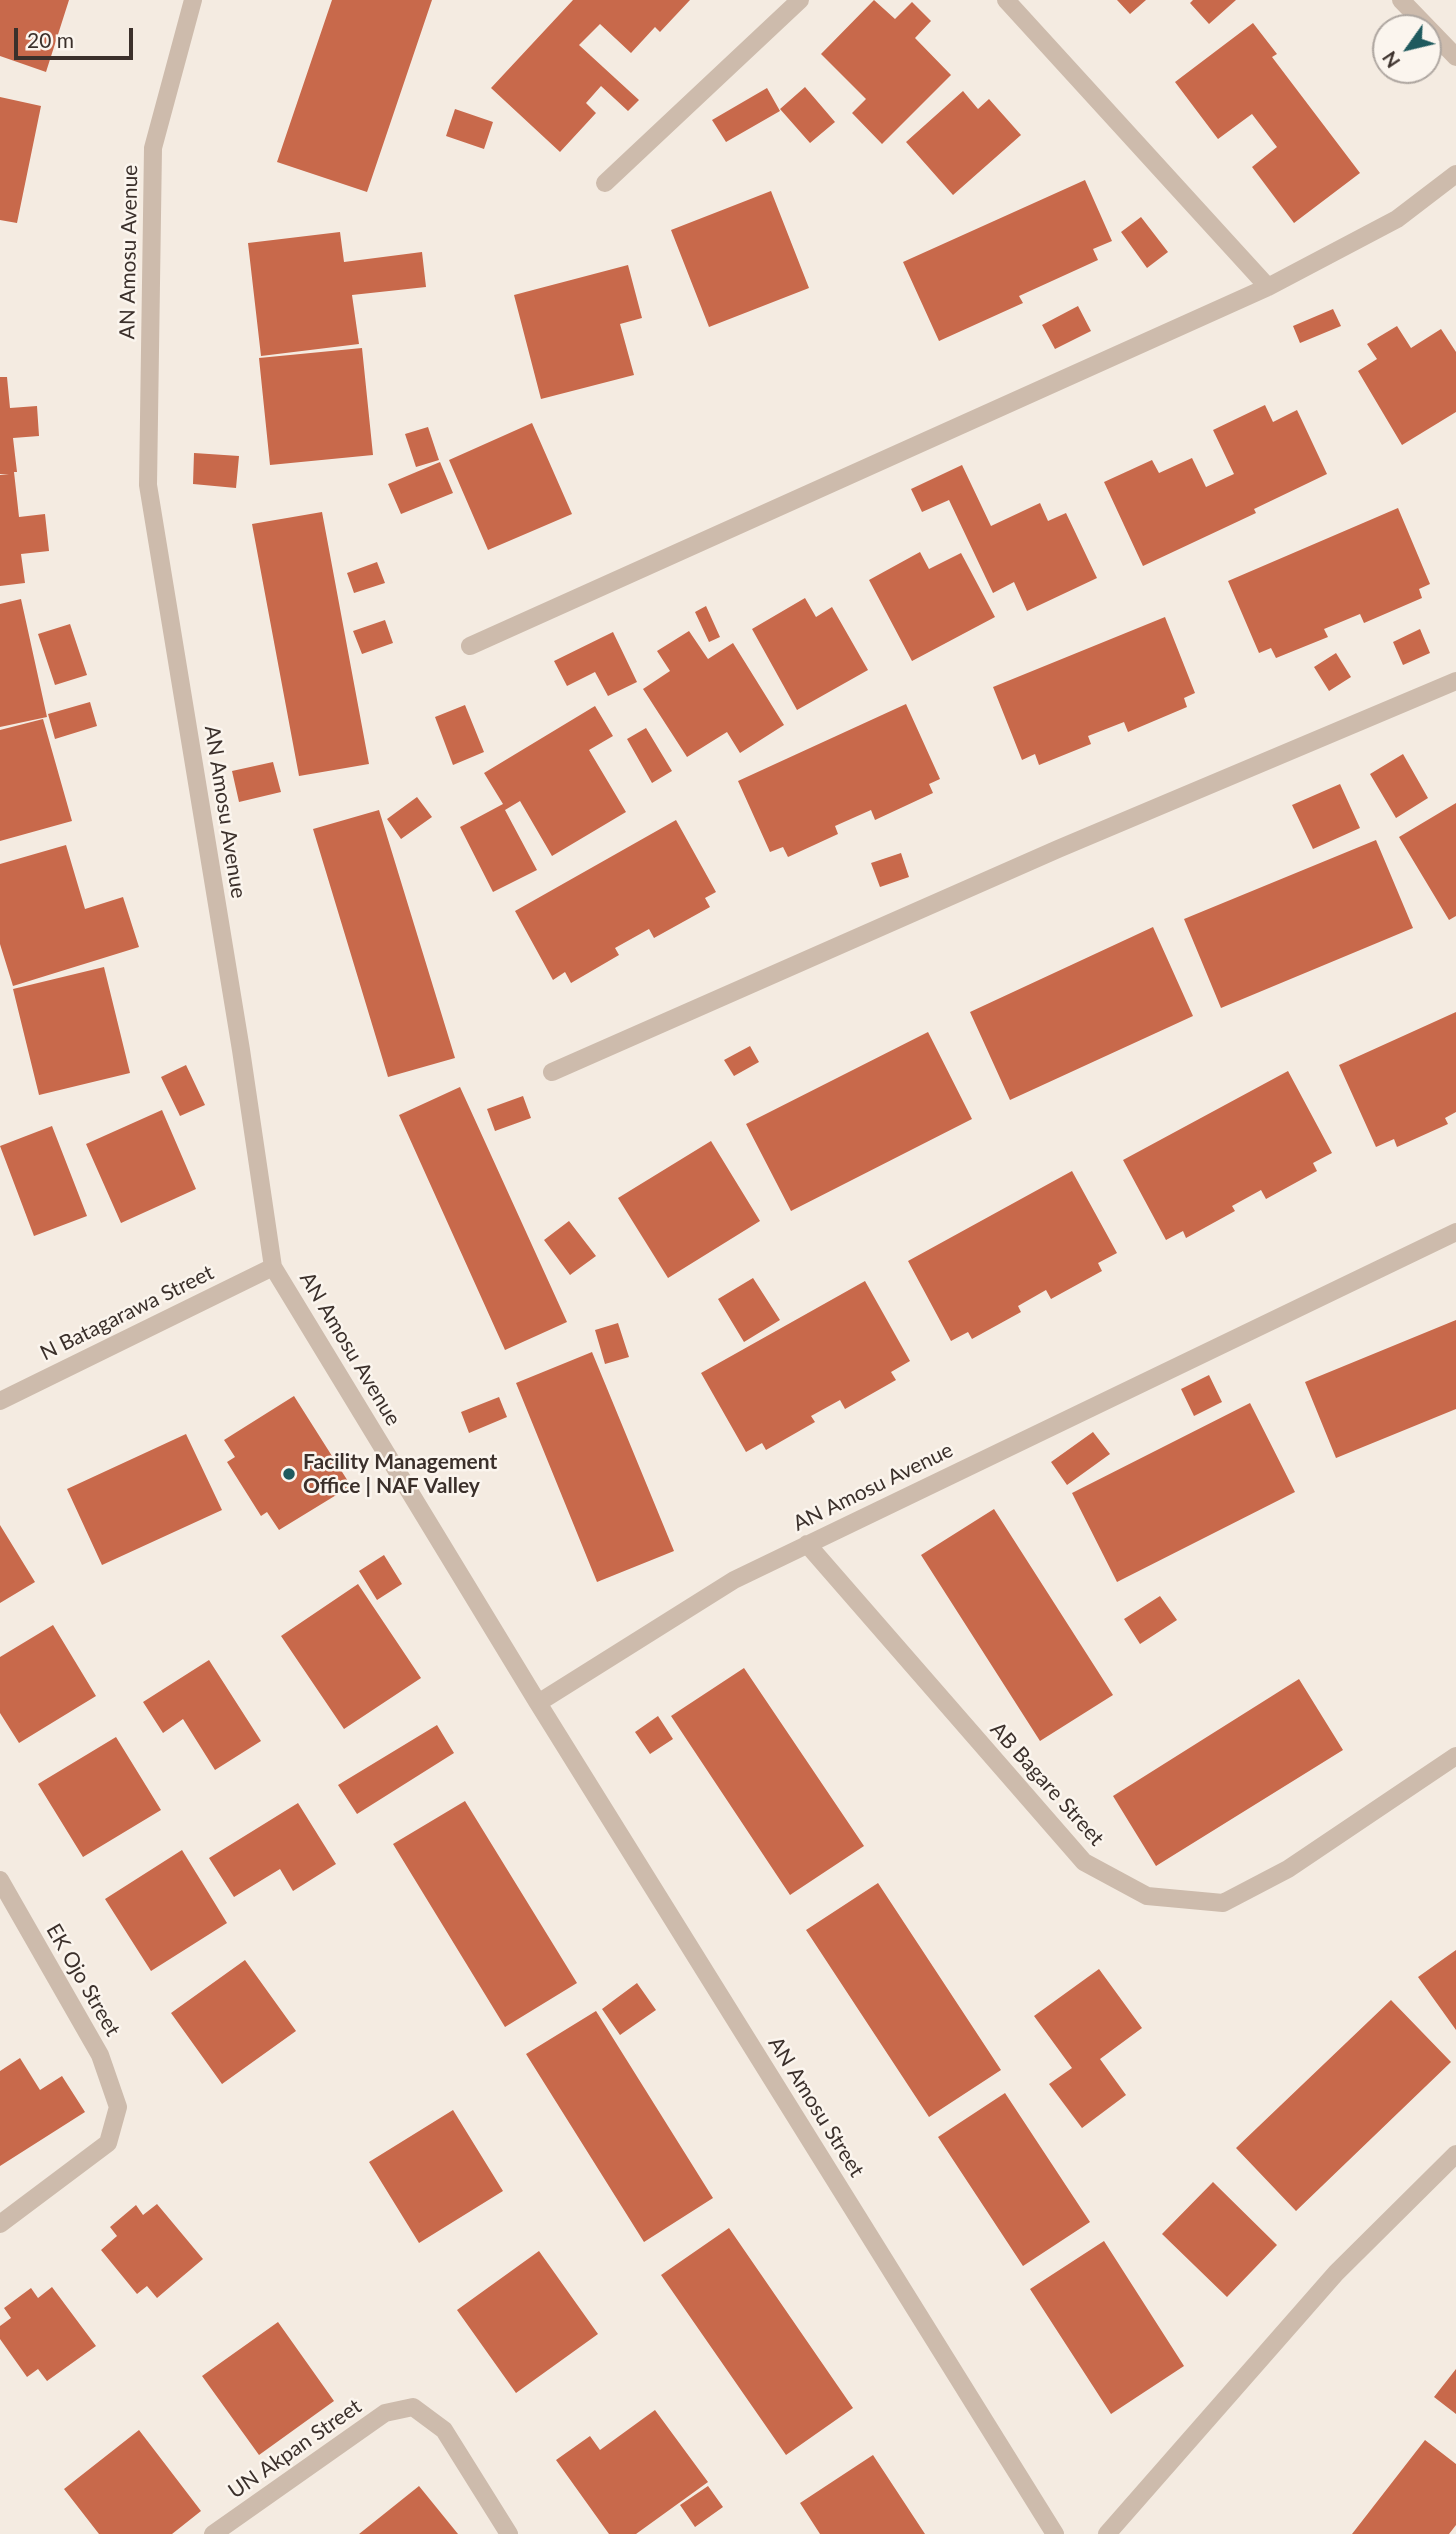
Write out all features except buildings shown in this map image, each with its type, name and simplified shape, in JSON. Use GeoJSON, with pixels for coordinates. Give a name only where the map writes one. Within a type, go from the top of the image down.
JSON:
{"type":"FeatureCollection","features":[{"type":"Feature","properties":{"kind":"street","name":"AN Amosu Avenue"},"geometry":{"type":"LineString","coordinates":[[193,0],[153,148],[148,485],[241,1050],[273,1266],[538,1703],[734,1580],[1456,1232]]}},
{"type":"Feature","properties":{"kind":"street"},"geometry":{"type":"LineString","coordinates":[[605,183],[800,0]]}},
{"type":"Feature","properties":{"kind":"street"},"geometry":{"type":"LineString","coordinates":[[1006,0],[1268,287]]}},
{"type":"Feature","properties":{"kind":"street"},"geometry":{"type":"LineString","coordinates":[[1401,0],[1456,57]]}},
{"type":"Feature","properties":{"kind":"street"},"geometry":{"type":"LineString","coordinates":[[470,646],[1268,287],[1397,219],[1456,174]]}},
{"type":"Feature","properties":{"kind":"street"},"geometry":{"type":"LineString","coordinates":[[552,1072],[1045,854],[1456,681]]}},
{"type":"Feature","properties":{"kind":"street","name":"N Batagarawa Street"},"geometry":{"type":"LineString","coordinates":[[0,1401],[273,1266]]}},
{"type":"Feature","properties":{"kind":"street","name":"AB Bagare Street"},"geometry":{"type":"LineString","coordinates":[[807,1544],[1084,1863],[1147,1896],[1223,1903],[1288,1869],[1456,1756]]}},
{"type":"Feature","properties":{"kind":"street","name":"AN Amosu Street"},"geometry":{"type":"LineString","coordinates":[[538,1703],[1055,2534]]}},
{"type":"Feature","properties":{"kind":"street","name":"EK Ojo Street"},"geometry":{"type":"LineString","coordinates":[[0,1880],[100,2055],[118,2107],[108,2143],[0,2224]]}},
{"type":"Feature","properties":{"kind":"street"},"geometry":{"type":"LineString","coordinates":[[1107,2534],[1336,2273],[1456,2154]]}},
{"type":"Feature","properties":{"kind":"street","name":"UN Akpan Street"},"geometry":{"type":"LineString","coordinates":[[213,2534],[385,2413],[413,2407],[444,2430],[509,2534]]}},
{"type":"Feature","properties":{"kind":"place","name":"Facility Management Office | NAF Valley"},"geometry":{"type":"Point","coordinates":[289,1474]}}]}
